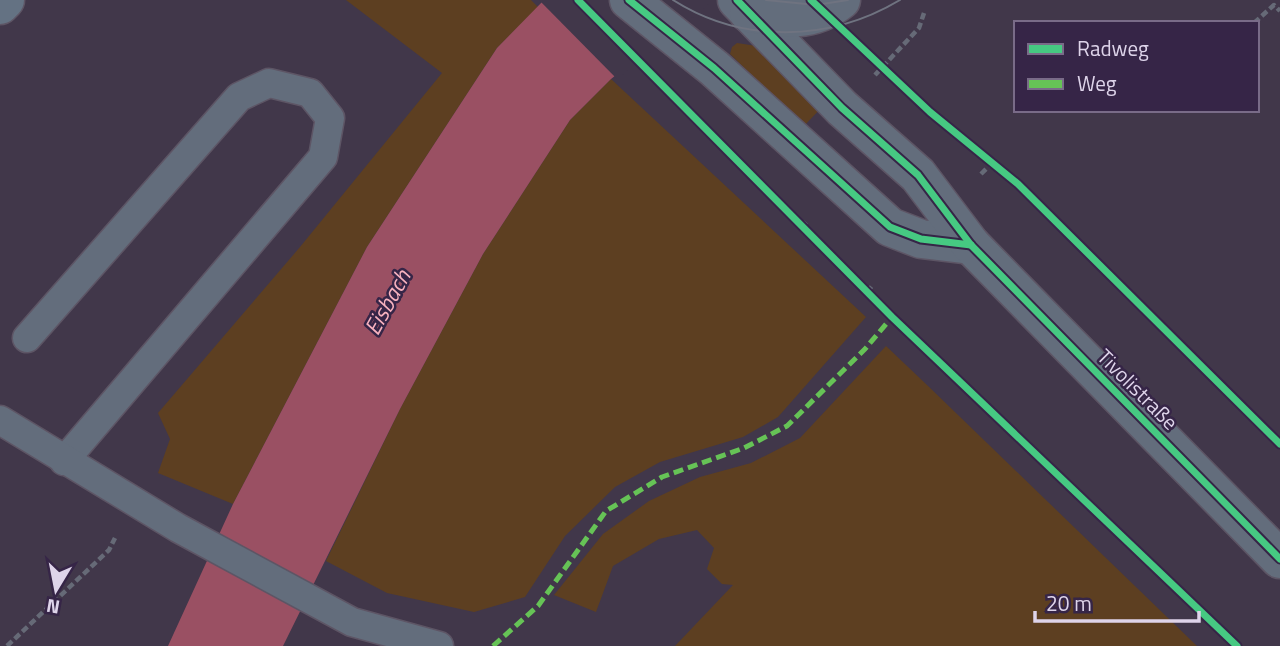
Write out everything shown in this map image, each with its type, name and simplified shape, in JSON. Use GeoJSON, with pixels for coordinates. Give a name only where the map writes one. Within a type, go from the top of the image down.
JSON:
{"type":"FeatureCollection","features":[{"type":"Feature","properties":{"kind":"main road"},"geometry":{"type":"LineString","coordinates":[[0,5],[5,0]]}},
{"type":"Feature","properties":{"kind":"street"},"geometry":{"type":"LineString","coordinates":[[629,0],[714,68],[890,227],[921,239],[971,245]]}},
{"type":"Feature","properties":{"kind":"street"},"geometry":{"type":"LineString","coordinates":[[741,5],[787,20],[823,12],[841,0]]}},
{"type":"Feature","properties":{"kind":"street","name":"Tivolistraße"},"geometry":{"type":"LineString","coordinates":[[741,5],[842,108],[918,175],[971,245],[1280,559]]}},
{"type":"Feature","properties":{"kind":"lane"},"geometry":{"type":"LineString","coordinates":[[27,338],[239,97],[268,83],[310,93],[330,118],[323,157],[64,461]]}},
{"type":"Feature","properties":{"kind":"lane"},"geometry":{"type":"LineString","coordinates":[[0,420],[132,502],[352,622],[439,646]]}},
{"type":"Feature","properties":{"kind":"path"},"geometry":{"type":"LineString","coordinates":[[1256,21],[1274,5],[1280,11]]}},
{"type":"Feature","properties":{"kind":"path"},"geometry":{"type":"LineString","coordinates":[[882,68],[919,28],[924,13]]}},
{"type":"Feature","properties":{"kind":"path"},"geometry":{"type":"LineString","coordinates":[[981,174],[992,163]]}},
{"type":"Feature","properties":{"kind":"path"},"geometry":{"type":"LineString","coordinates":[[867,292],[872,286]]}},
{"type":"Feature","properties":{"kind":"path"},"geometry":{"type":"LineString","coordinates":[[7,646],[109,551],[132,502]]}},
{"type":"Feature","properties":{"kind":"shaded area"},"geometry":{"type":"Polygon","coordinates":[[[346,0],[531,0],[538,7],[497,48],[367,247],[233,504],[158,473],[170,439],[158,413],[300,247],[442,73],[346,0]]]}},
{"type":"Feature","properties":{"kind":"shaded area"},"geometry":{"type":"Polygon","coordinates":[[[737,43],[763,47],[823,106],[804,126],[730,54],[737,43]]]}},
{"type":"Feature","properties":{"kind":"shaded area"},"geometry":{"type":"Polygon","coordinates":[[[611,79],[866,317],[778,417],[743,437],[660,462],[615,487],[565,536],[525,597],[474,612],[387,593],[326,561],[400,409],[483,254],[570,120],[611,79]]]}},
{"type":"Feature","properties":{"kind":"shaded area"},"geometry":{"type":"Polygon","coordinates":[[[886,346],[1197,646],[675,646],[733,585],[722,584],[707,569],[714,548],[697,530],[659,539],[613,566],[596,612],[554,595],[603,534],[649,501],[700,477],[751,463],[800,438],[886,346]]]}},
{"type":"Feature","properties":{"kind":"water","name":"Eisbach"},"geometry":{"type":"Polygon","coordinates":[[[544,0],[711,0],[611,79],[570,120],[483,254],[400,409],[283,646],[168,646],[233,504],[367,247],[497,48],[544,0]]]}},
{"type":"Feature","properties":{"kind":"pier"},"geometry":{"type":"Polygon","coordinates":[[[539,0],[714,0],[617,79],[539,0]]]}},
{"type":"Feature","properties":{"kind":"tram line"},"geometry":{"type":"LineString","coordinates":[[673,0],[728,24],[786,32],[845,24],[900,0]]}},
{"type":"Feature","properties":{"kind":"tram line"},"geometry":{"type":"LineString","coordinates":[[766,0],[816,5],[848,0]]}},
{"type":"Feature","properties":{"kind":"marked path"},"geometry":{"type":"LineString","coordinates":[[493,646],[538,606],[606,511],[662,477],[744,448],[787,426],[865,349],[892,317]]}},
{"type":"Feature","properties":{"kind":"cycle path"},"geometry":{"type":"LineString","coordinates":[[578,0],[892,317],[1237,646]]}},
{"type":"Feature","properties":{"kind":"cycle path"},"geometry":{"type":"LineString","coordinates":[[629,0],[714,68],[890,227],[921,239],[971,245]]}},
{"type":"Feature","properties":{"kind":"cycle path"},"geometry":{"type":"LineString","coordinates":[[737,0],[842,108],[918,175],[971,245],[1280,559]]}},
{"type":"Feature","properties":{"kind":"cycle path"},"geometry":{"type":"LineString","coordinates":[[811,0],[930,112],[1018,184],[1280,444]]}}]}
